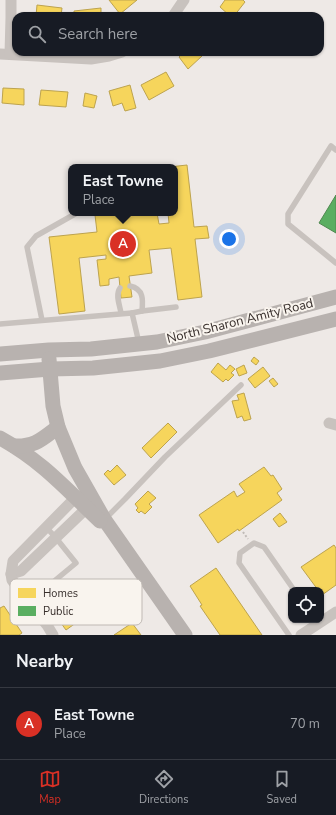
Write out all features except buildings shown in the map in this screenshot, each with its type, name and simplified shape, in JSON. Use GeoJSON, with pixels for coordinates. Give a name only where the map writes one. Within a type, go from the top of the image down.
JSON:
{"type":"FeatureCollection","features":[{"type":"Feature","properties":{"kind":"main road","name":"North Sharon Amity Road"},"geometry":{"type":"LineString","coordinates":[[0,354],[49,350],[91,349],[157,342],[205,332],[336,297]]}},
{"type":"Feature","properties":{"kind":"main road","name":"North Sharon Amity Road"},"geometry":{"type":"LineString","coordinates":[[0,373],[50,369],[93,368],[160,361],[210,351],[336,318]]}},
{"type":"Feature","properties":{"kind":"main road"},"geometry":{"type":"LineString","coordinates":[[49,350],[53,406],[58,427],[90,505],[115,535]]}},
{"type":"Feature","properties":{"kind":"main road"},"geometry":{"type":"LineString","coordinates":[[14,446],[33,445],[58,427]]}},
{"type":"Feature","properties":{"kind":"main road"},"geometry":{"type":"LineString","coordinates":[[0,438],[39,463],[76,497],[90,505],[104,519],[185,635]]}},
{"type":"Feature","properties":{"kind":"street"},"geometry":{"type":"LineString","coordinates":[[5,54],[12,18],[11,0]]}},
{"type":"Feature","properties":{"kind":"street"},"geometry":{"type":"LineString","coordinates":[[175,12],[184,0]]}},
{"type":"Feature","properties":{"kind":"street"},"geometry":{"type":"LineString","coordinates":[[39,56],[91,59],[109,56]]}},
{"type":"Feature","properties":{"kind":"street"},"geometry":{"type":"LineString","coordinates":[[12,579],[13,561],[76,497]]}},
{"type":"Feature","properties":{"kind":"street"},"geometry":{"type":"LineString","coordinates":[[11,574],[21,571],[90,505]]}},
{"type":"Feature","properties":{"kind":"street"},"geometry":{"type":"LineString","coordinates":[[324,618],[336,612]]}},
{"type":"Feature","properties":{"kind":"street"},"geometry":{"type":"LineString","coordinates":[[301,635],[315,623]]}},
{"type":"Feature","properties":{"kind":"street"},"geometry":{"type":"LineString","coordinates":[[47,625],[53,635]]}},
{"type":"Feature","properties":{"kind":"lane"},"geometry":{"type":"LineString","coordinates":[[336,150],[331,146],[288,214],[288,224],[336,262]]}},
{"type":"Feature","properties":{"kind":"lane"},"geometry":{"type":"LineString","coordinates":[[42,320],[26,247],[36,236],[71,216]]}},
{"type":"Feature","properties":{"kind":"lane"},"geometry":{"type":"LineString","coordinates":[[130,286],[139,289],[143,300],[142,311]]}},
{"type":"Feature","properties":{"kind":"lane"},"geometry":{"type":"LineString","coordinates":[[120,288],[118,291],[118,296],[121,313]]}},
{"type":"Feature","properties":{"kind":"lane"},"geometry":{"type":"LineString","coordinates":[[0,324],[132,313],[176,307]]}},
{"type":"Feature","properties":{"kind":"lane"},"geometry":{"type":"LineString","coordinates":[[132,313],[139,343]]}},
{"type":"Feature","properties":{"kind":"lane"},"geometry":{"type":"LineString","coordinates":[[104,519],[165,457],[241,385]]}},
{"type":"Feature","properties":{"kind":"lane"},"geometry":{"type":"LineString","coordinates":[[46,527],[76,563],[57,579]]}},
{"type":"Feature","properties":{"kind":"lane"},"geometry":{"type":"LineString","coordinates":[[289,635],[239,563],[240,553],[254,544],[264,547],[292,587]]}},
{"type":"Feature","properties":{"kind":"place","name":"East Towne"},"geometry":{"type":"Point","coordinates":[123,244]}}]}
